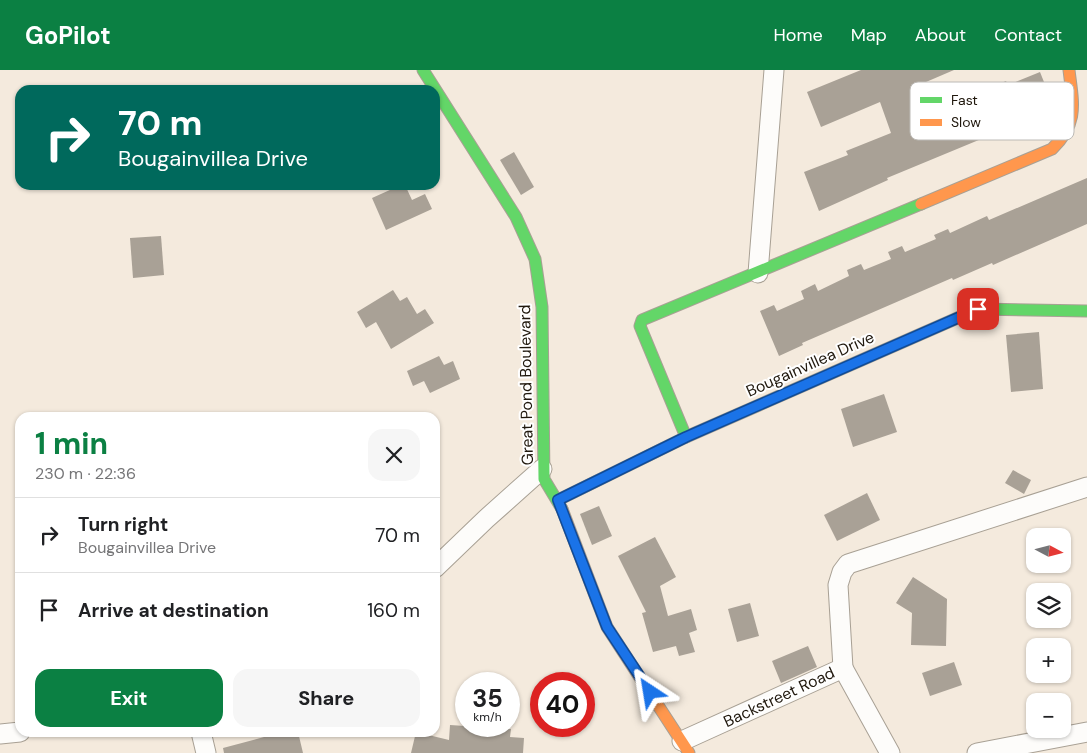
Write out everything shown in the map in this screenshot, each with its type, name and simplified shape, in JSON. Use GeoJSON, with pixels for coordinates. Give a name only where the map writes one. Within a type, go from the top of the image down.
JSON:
{"type":"FeatureCollection","features":[{"type":"Feature","properties":{"kind":"street","name":"Great Pond Boulevard"},"geometry":{"type":"LineString","coordinates":[[423,70],[433,85]]}},
{"type":"Feature","properties":{"kind":"street"},"geometry":{"type":"LineString","coordinates":[[758,274],[774,70]]}},
{"type":"Feature","properties":{"kind":"street","name":"Great Pond Boulevard"},"geometry":{"type":"LineString","coordinates":[[440,96],[516,217],[535,259],[542,307],[542,469],[544,479],[558,500],[607,627],[686,747]]}},
{"type":"Feature","properties":{"kind":"street"},"geometry":{"type":"LineString","coordinates":[[686,437],[640,326],[642,320],[758,274],[1052,149],[1063,140]]}},
{"type":"Feature","properties":{"kind":"street","name":"Bougainvillea Drive"},"geometry":{"type":"LineString","coordinates":[[558,500],[686,437],[978,309],[1087,312]]}},
{"type":"Feature","properties":{"kind":"street"},"geometry":{"type":"LineString","coordinates":[[440,563],[542,469]]}},
{"type":"Feature","properties":{"kind":"street"},"geometry":{"type":"LineString","coordinates":[[843,668],[838,585],[842,572],[848,564],[1087,487]]}},
{"type":"Feature","properties":{"kind":"street","name":"Backstreet Road"},"geometry":{"type":"LineString","coordinates":[[686,747],[843,668],[890,753]]}},
{"type":"Feature","properties":{"kind":"street"},"geometry":{"type":"LineString","coordinates":[[0,734],[15,732]]}},
{"type":"Feature","properties":{"kind":"street"},"geometry":{"type":"LineString","coordinates":[[976,753],[1087,732]]}},
{"type":"Feature","properties":{"kind":"street"},"geometry":{"type":"LineString","coordinates":[[202,737],[206,753]]}},
{"type":"Feature","properties":{"kind":"building"},"geometry":{"type":"Polygon","coordinates":[[[861,70],[954,70],[926,82],[910,82],[910,140],[979,140],[887,178],[888,180],[819,211],[804,172],[848,155],[846,151],[891,133],[880,102],[821,127],[807,92],[861,70]]]}},
{"type":"Feature","properties":{"kind":"building"},"geometry":{"type":"Polygon","coordinates":[[[1040,72],[1044,82],[1015,82],[1040,72]]]}},
{"type":"Feature","properties":{"kind":"building"},"geometry":{"type":"Polygon","coordinates":[[[514,152],[534,187],[521,195],[500,160],[514,152]]]}},
{"type":"Feature","properties":{"kind":"building"},"geometry":{"type":"Polygon","coordinates":[[[1087,178],[1087,224],[993,265],[992,263],[953,280],[952,278],[802,343],[803,345],[779,356],[760,311],[774,305],[777,311],[804,299],[801,291],[815,284],[818,291],[849,276],[847,270],[861,264],[864,270],[891,259],[888,252],[902,246],[905,252],[936,239],[934,235],[948,229],[950,233],[987,216],[989,220],[1087,178]]]}},
{"type":"Feature","properties":{"kind":"building"},"geometry":{"type":"Polygon","coordinates":[[[390,190],[407,190],[412,200],[425,194],[432,209],[386,230],[372,198],[390,190]]]}},
{"type":"Feature","properties":{"kind":"building"},"geometry":{"type":"Polygon","coordinates":[[[161,236],[164,275],[133,278],[130,238],[161,236]]]}},
{"type":"Feature","properties":{"kind":"building"},"geometry":{"type":"Polygon","coordinates":[[[393,290],[400,301],[407,297],[417,314],[425,309],[434,323],[391,349],[376,322],[366,328],[357,312],[393,290]]]}},
{"type":"Feature","properties":{"kind":"building"},"geometry":{"type":"Polygon","coordinates":[[[1039,332],[1043,389],[1011,392],[1006,335],[1039,332]]]}},
{"type":"Feature","properties":{"kind":"building"},"geometry":{"type":"Polygon","coordinates":[[[439,356],[444,365],[453,361],[460,379],[430,393],[424,381],[413,386],[407,371],[439,356]]]}},
{"type":"Feature","properties":{"kind":"building"},"geometry":{"type":"Polygon","coordinates":[[[884,394],[897,432],[853,447],[841,409],[884,394]]]}},
{"type":"Feature","properties":{"kind":"building"},"geometry":{"type":"Polygon","coordinates":[[[1013,470],[1031,480],[1024,494],[1005,483],[1013,470]]]}},
{"type":"Feature","properties":{"kind":"building"},"geometry":{"type":"Polygon","coordinates":[[[867,493],[880,520],[837,541],[824,515],[867,493]]]}},
{"type":"Feature","properties":{"kind":"building"},"geometry":{"type":"Polygon","coordinates":[[[599,506],[612,536],[592,545],[580,514],[599,506]]]}},
{"type":"Feature","properties":{"kind":"building"},"geometry":{"type":"Polygon","coordinates":[[[655,537],[676,577],[660,586],[668,616],[691,609],[697,630],[689,633],[695,652],[679,656],[676,646],[653,652],[642,613],[646,612],[618,556],[655,537]]]}},
{"type":"Feature","properties":{"kind":"building"},"geometry":{"type":"Polygon","coordinates":[[[913,577],[947,599],[946,646],[911,645],[912,613],[896,603],[913,577]]]}},
{"type":"Feature","properties":{"kind":"building"},"geometry":{"type":"Polygon","coordinates":[[[750,603],[759,636],[737,642],[728,609],[750,603]]]}},
{"type":"Feature","properties":{"kind":"building"},"geometry":{"type":"Polygon","coordinates":[[[808,646],[817,667],[781,683],[772,661],[808,646]]]}},
{"type":"Feature","properties":{"kind":"building"},"geometry":{"type":"Polygon","coordinates":[[[954,662],[962,685],[930,696],[922,673],[954,662]]]}},
{"type":"Feature","properties":{"kind":"building"},"geometry":{"type":"Polygon","coordinates":[[[450,725],[455,725],[455,737],[524,738],[523,753],[411,753],[415,737],[437,737],[449,740],[450,725]]]}},
{"type":"Feature","properties":{"kind":"building"},"geometry":{"type":"Polygon","coordinates":[[[264,737],[299,737],[303,753],[224,753],[223,748],[264,737]]]}},
{"type":"Feature","properties":{"kind":"traffic: fast"},"geometry":{"type":"LineString","coordinates":[[423,70],[432,85]]}},
{"type":"Feature","properties":{"kind":"traffic: fast"},"geometry":{"type":"LineString","coordinates":[[440,97],[516,217],[535,259],[542,307],[544,479],[562,509]]}},
{"type":"Feature","properties":{"kind":"traffic: fast"},"geometry":{"type":"LineString","coordinates":[[686,437],[640,326],[642,320],[921,204]]}},
{"type":"Feature","properties":{"kind":"traffic: fast"},"geometry":{"type":"LineString","coordinates":[[558,500],[686,437],[978,309],[1087,311]]}},
{"type":"Feature","properties":{"kind":"traffic: slow"},"geometry":{"type":"LineString","coordinates":[[1069,70],[1071,82]]}},
{"type":"Feature","properties":{"kind":"traffic: slow"},"geometry":{"type":"LineString","coordinates":[[921,204],[1052,149],[1061,140]]}},
{"type":"Feature","properties":{"kind":"traffic: slow"},"geometry":{"type":"LineString","coordinates":[[562,509],[607,627],[689,753]]}},
{"type":"Feature","properties":{"kind":"route"},"geometry":{"type":"LineString","coordinates":[[650,692],[607,627],[558,500],[686,437],[978,309]]}}]}
